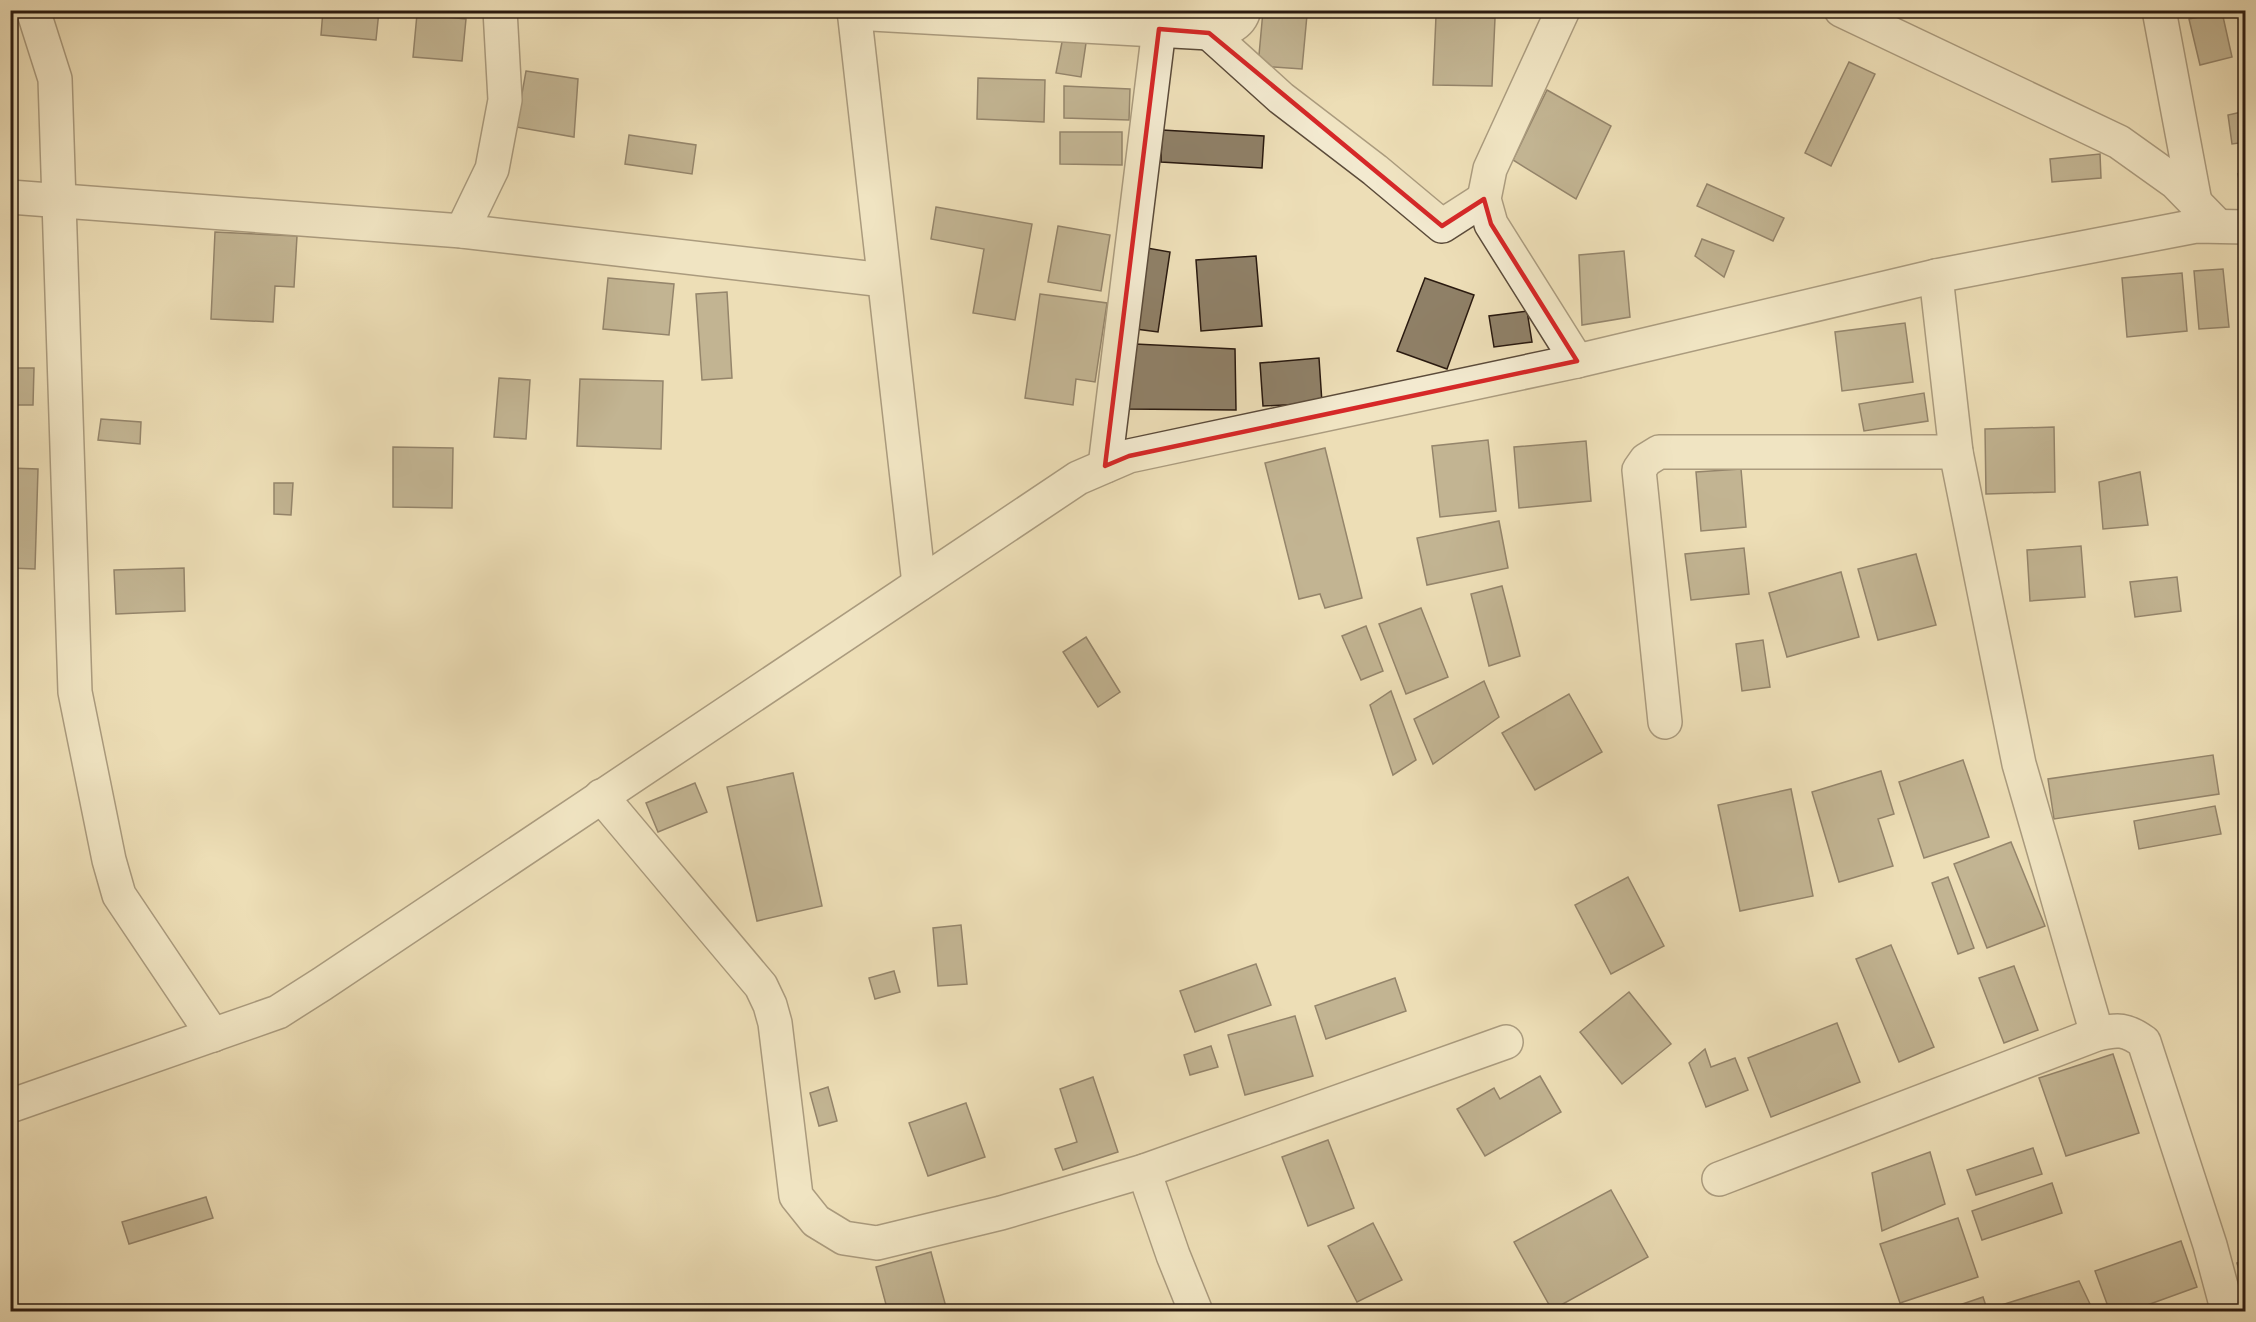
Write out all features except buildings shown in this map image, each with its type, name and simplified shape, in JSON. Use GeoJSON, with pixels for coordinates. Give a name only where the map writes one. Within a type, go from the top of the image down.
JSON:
{"type":"FeatureCollection","features":[{"type":"Feature","properties":{"kind":"street"},"geometry":{"type":"LineString","coordinates":[[33,10],[56,79],[75,692],[109,860],[119,895],[213,1035]]}},
{"type":"Feature","properties":{"kind":"street"},"geometry":{"type":"LineString","coordinates":[[462,231],[492,169],[505,100],[500,10]]}},
{"type":"Feature","properties":{"kind":"street"},"geometry":{"type":"LineString","coordinates":[[919,584],[854,12],[1209,33],[1230,29],[1243,16],[1244,10]]}},
{"type":"Feature","properties":{"kind":"street"},"geometry":{"type":"LineString","coordinates":[[1563,10],[1490,169],[1484,199],[1491,224],[1577,361]]}},
{"type":"Feature","properties":{"kind":"street"},"geometry":{"type":"LineString","coordinates":[[1840,10],[2119,142],[2175,182],[2219,218]]}},
{"type":"Feature","properties":{"kind":"street"},"geometry":{"type":"LineString","coordinates":[[2159,10],[2219,218]]}},
{"type":"Feature","properties":{"kind":"street"},"geometry":{"type":"LineString","coordinates":[[1105,466],[1159,29]]}},
{"type":"Feature","properties":{"kind":"street"},"geometry":{"type":"LineString","coordinates":[[1209,33],[1281,98],[1375,170],[1442,226],[1484,199]]}},
{"type":"Feature","properties":{"kind":"street"},"geometry":{"type":"LineString","coordinates":[[10,197],[462,231],[884,280]]}},
{"type":"Feature","properties":{"kind":"street"},"geometry":{"type":"LineString","coordinates":[[10,1106],[278,1012],[1078,478],[1105,466],[1141,454],[1577,361],[1936,276],[2196,226],[2219,218]]}},
{"type":"Feature","properties":{"kind":"street"},"geometry":{"type":"LineString","coordinates":[[1936,276],[1956,452],[2019,764],[2097,1034]]}},
{"type":"Feature","properties":{"kind":"street"},"geometry":{"type":"LineString","coordinates":[[1665,722],[1639,470],[1646,460],[1659,452],[1956,452]]}},
{"type":"Feature","properties":{"kind":"street"},"geometry":{"type":"LineString","coordinates":[[601,796],[761,986],[775,1023],[796,1196],[816,1221],[844,1238],[878,1243],[1001,1212],[1144,1171],[1506,1042]]}},
{"type":"Feature","properties":{"kind":"street"},"geometry":{"type":"LineString","coordinates":[[1719,1179],[2097,1034],[2115,1030],[2132,1033],[2144,1042],[2210,1245],[2228,1311]]}},
{"type":"Feature","properties":{"kind":"street"},"geometry":{"type":"LineString","coordinates":[[1144,1171],[1173,1255],[1196,1311]]}},
{"type":"Feature","properties":{"kind":"highlighted area"},"geometry":{"type":"Polygon","coordinates":[[[1159,29],[1209,33],[1442,226],[1484,199],[1491,224],[1577,361],[1129,456],[1105,466],[1159,29]]]}}]}
